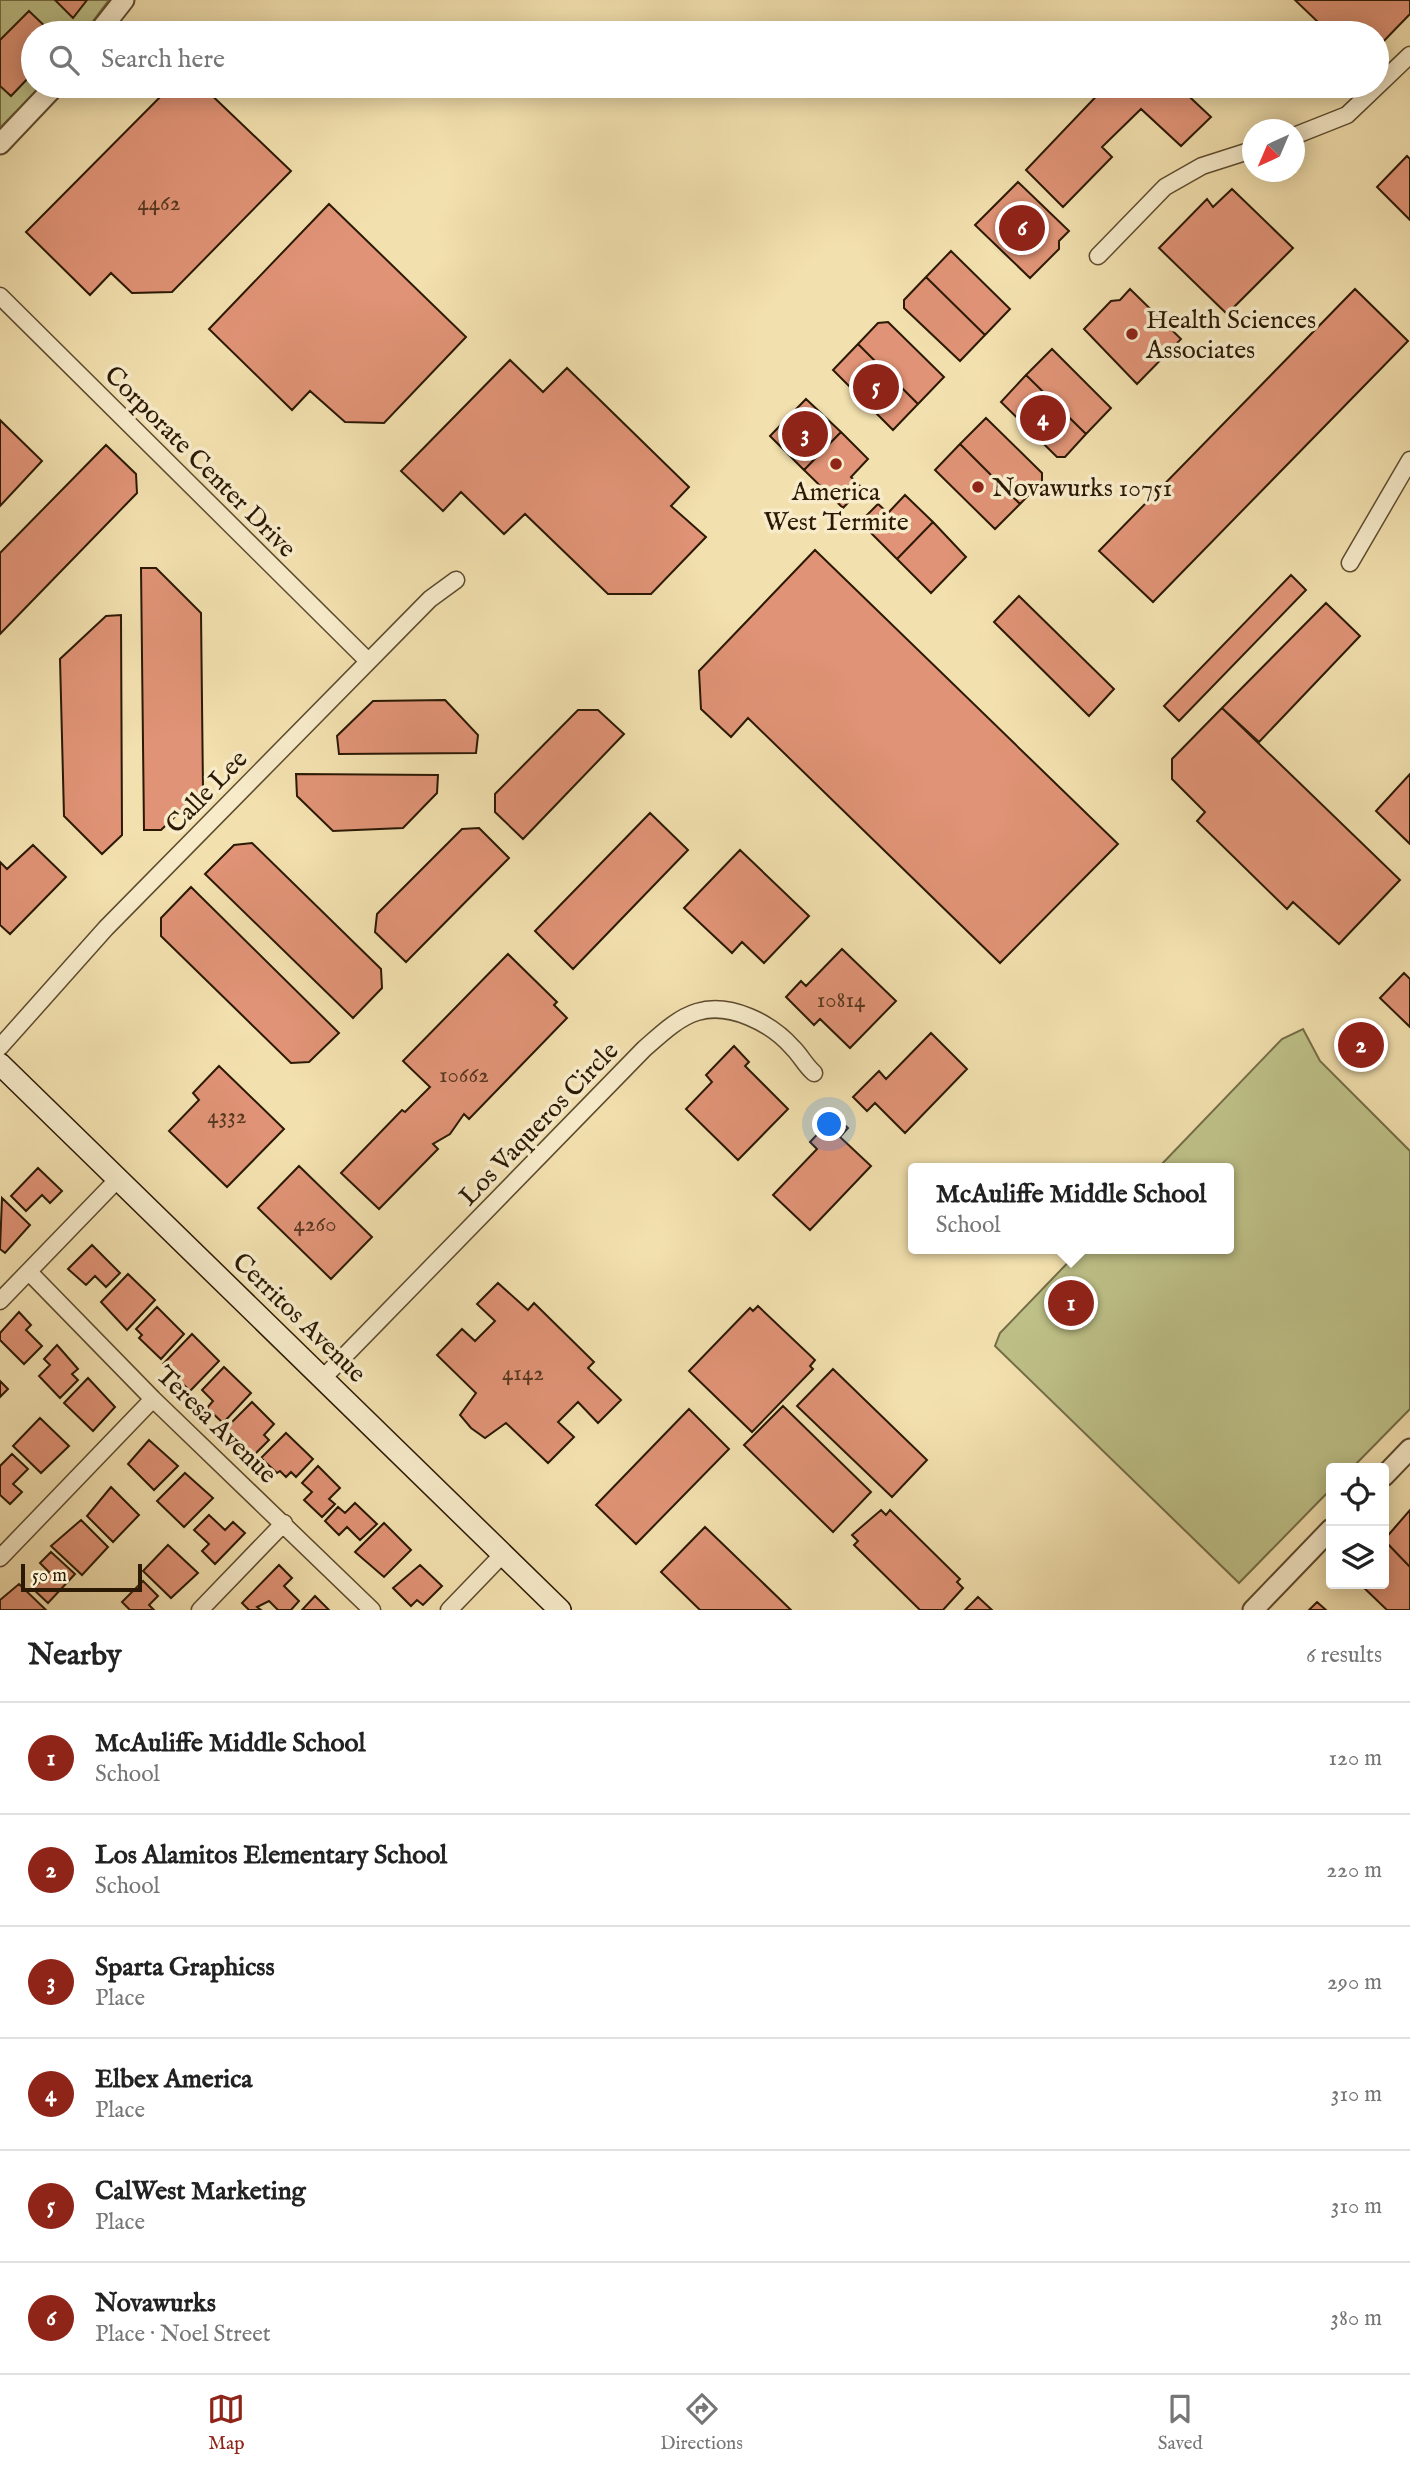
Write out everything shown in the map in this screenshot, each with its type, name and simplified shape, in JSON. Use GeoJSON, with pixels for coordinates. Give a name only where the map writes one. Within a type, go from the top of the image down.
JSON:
{"type":"FeatureCollection","features":[{"type":"Feature","properties":{"kind":"main road","name":"Cerritos Avenue"},"geometry":{"type":"LineString","coordinates":[[0,1064],[560,1610]]}},
{"type":"Feature","properties":{"kind":"street"},"geometry":{"type":"LineString","coordinates":[[107,21],[124,0]]}},
{"type":"Feature","properties":{"kind":"street"},"geometry":{"type":"LineString","coordinates":[[1389,75],[1410,55]]}},
{"type":"Feature","properties":{"kind":"street"},"geometry":{"type":"LineString","coordinates":[[0,144],[44,98]]}},
{"type":"Feature","properties":{"kind":"street"},"geometry":{"type":"LineString","coordinates":[[1305,132],[1347,115],[1365,98]]}},
{"type":"Feature","properties":{"kind":"street"},"geometry":{"type":"LineString","coordinates":[[1098,256],[1165,187],[1202,166],[1242,153]]}},
{"type":"Feature","properties":{"kind":"street","name":"Corporate Center Drive"},"geometry":{"type":"LineString","coordinates":[[0,296],[368,661]]}},
{"type":"Feature","properties":{"kind":"street"},"geometry":{"type":"LineString","coordinates":[[1350,563],[1410,460]]}},
{"type":"Feature","properties":{"kind":"street","name":"Calle Lee"},"geometry":{"type":"LineString","coordinates":[[0,1047],[106,928],[430,599],[457,580]]}},
{"type":"Feature","properties":{"kind":"street","name":"Los Vaqueros Circle"},"geometry":{"type":"LineString","coordinates":[[323,1378],[636,1057],[673,1024],[696,1012],[723,1009],[746,1015],[772,1030],[794,1048],[814,1073]]}},
{"type":"Feature","properties":{"kind":"street"},"geometry":{"type":"LineString","coordinates":[[0,1301],[117,1180]]}},
{"type":"Feature","properties":{"kind":"street","name":"Teresa Avenue"},"geometry":{"type":"LineString","coordinates":[[29,1272],[153,1399],[372,1610]]}},
{"type":"Feature","properties":{"kind":"street"},"geometry":{"type":"LineString","coordinates":[[0,1558],[153,1399]]}},
{"type":"Feature","properties":{"kind":"street"},"geometry":{"type":"LineString","coordinates":[[1389,1471],[1410,1449]]}},
{"type":"Feature","properties":{"kind":"street"},"geometry":{"type":"LineString","coordinates":[[200,1610],[284,1523]]}},
{"type":"Feature","properties":{"kind":"street"},"geometry":{"type":"LineString","coordinates":[[1252,1610],[1326,1535]]}},
{"type":"Feature","properties":{"kind":"street"},"geometry":{"type":"LineString","coordinates":[[449,1610],[503,1554]]}},
{"type":"Feature","properties":{"kind":"green space"},"geometry":{"type":"Polygon","coordinates":[[[0,0],[109,0],[93,21],[21,21],[21,98],[29,98],[0,128],[0,0]]]}},
{"type":"Feature","properties":{"kind":"green space"},"geometry":{"type":"Polygon","coordinates":[[[1303,1029],[1320,1061],[1410,1151],[1410,1409],[1357,1463],[1326,1463],[1326,1494],[1239,1583],[995,1346],[1000,1333],[1076,1254],[1234,1254],[1234,1163],[1163,1163],[1282,1039],[1303,1029]]]}},
{"type":"Feature","properties":{"kind":"building"},"geometry":{"type":"Polygon","coordinates":[[[55,0],[87,0],[73,18],[55,0]]]}},
{"type":"Feature","properties":{"kind":"building"},"geometry":{"type":"Polygon","coordinates":[[[1295,0],[1410,0],[1410,14],[1389,36],[1389,21],[1317,21],[1295,0]]]}},
{"type":"Feature","properties":{"kind":"building"},"geometry":{"type":"Polygon","coordinates":[[[29,11],[39,21],[21,21],[21,86],[11,96],[0,86],[0,40],[29,11]]]}},
{"type":"Feature","properties":{"kind":"building"},"geometry":{"type":"Polygon","coordinates":[[[159,98],[215,98],[291,171],[172,292],[132,293],[111,273],[90,295],[26,232],[159,98]]]}},
{"type":"Feature","properties":{"kind":"building"},"geometry":{"type":"Polygon","coordinates":[[[1095,98],[1191,98],[1211,117],[1181,146],[1141,109],[1102,147],[1112,157],[1063,207],[1026,170],[1095,98]]]}},
{"type":"Feature","properties":{"kind":"building"},"geometry":{"type":"Polygon","coordinates":[[[1407,156],[1410,159],[1410,220],[1377,187],[1407,156]]]}},
{"type":"Feature","properties":{"kind":"building"},"geometry":{"type":"Polygon","coordinates":[[[1018,182],[1069,231],[1059,241],[1059,249],[1030,278],[975,225],[1018,182]]]}},
{"type":"Feature","properties":{"kind":"building"},"geometry":{"type":"Polygon","coordinates":[[[1232,189],[1293,248],[1227,314],[1159,248],[1207,199],[1213,207],[1232,189]]]}},
{"type":"Feature","properties":{"kind":"building"},"geometry":{"type":"Polygon","coordinates":[[[329,204],[466,337],[384,423],[345,422],[310,391],[292,410],[209,329],[329,204]]]}},
{"type":"Feature","properties":{"kind":"building"},"geometry":{"type":"Polygon","coordinates":[[[951,251],[1010,309],[985,335],[926,277],[951,251]]]}},
{"type":"Feature","properties":{"kind":"building"},"geometry":{"type":"Polygon","coordinates":[[[926,277],[985,335],[960,361],[904,308],[904,300],[926,277]]]}},
{"type":"Feature","properties":{"kind":"building","name":"Health Sciences Associates"},"geometry":{"type":"Polygon","coordinates":[[[1130,289],[1181,339],[1137,384],[1084,329],[1111,301],[1120,300],[1130,289]]]}},
{"type":"Feature","properties":{"kind":"building"},"geometry":{"type":"Polygon","coordinates":[[[1355,289],[1408,341],[1153,602],[1099,551],[1355,289]]]}},
{"type":"Feature","properties":{"kind":"building"},"geometry":{"type":"Polygon","coordinates":[[[888,322],[944,377],[918,404],[858,344],[878,323],[888,322]]]}},
{"type":"Feature","properties":{"kind":"building"},"geometry":{"type":"Polygon","coordinates":[[[858,344],[918,404],[893,430],[833,370],[858,344]]]}},
{"type":"Feature","properties":{"kind":"building"},"geometry":{"type":"Polygon","coordinates":[[[1052,349],[1111,408],[1086,434],[1026,375],[1052,349]]]}},
{"type":"Feature","properties":{"kind":"building"},"geometry":{"type":"Polygon","coordinates":[[[510,360],[543,392],[567,368],[689,487],[671,506],[706,537],[651,594],[608,594],[525,514],[504,534],[461,492],[443,511],[401,471],[510,360]]]}},
{"type":"Feature","properties":{"kind":"building"},"geometry":{"type":"Polygon","coordinates":[[[1026,375],[1086,434],[1065,457],[1057,457],[1001,402],[1026,375]]]}},
{"type":"Feature","properties":{"kind":"building"},"geometry":{"type":"Polygon","coordinates":[[[806,399],[841,432],[804,470],[770,436],[806,399]]]}},
{"type":"Feature","properties":{"kind":"building"},"geometry":{"type":"Polygon","coordinates":[[[986,418],[1042,473],[1042,481],[1020,504],[960,444],[986,418]]]}},
{"type":"Feature","properties":{"kind":"building"},"geometry":{"type":"Polygon","coordinates":[[[0,420],[42,461],[0,506],[0,420]]]}},
{"type":"Feature","properties":{"kind":"building","name":"America West Termite"},"geometry":{"type":"Polygon","coordinates":[[[841,432],[868,459],[851,477],[862,488],[843,508],[804,470],[841,432]]]}},
{"type":"Feature","properties":{"kind":"building","name":"Novawurks 10751"},"geometry":{"type":"Polygon","coordinates":[[[960,444],[1020,504],[995,529],[935,470],[960,444]]]}},
{"type":"Feature","properties":{"kind":"building"},"geometry":{"type":"Polygon","coordinates":[[[106,445],[136,474],[137,493],[0,634],[0,553],[106,445]]]}},
{"type":"Feature","properties":{"kind":"building"},"geometry":{"type":"Polygon","coordinates":[[[905,495],[933,522],[897,559],[860,522],[878,504],[888,513],[905,495]]]}},
{"type":"Feature","properties":{"kind":"building"},"geometry":{"type":"Polygon","coordinates":[[[933,522],[966,557],[931,593],[897,559],[933,522]]]}},
{"type":"Feature","properties":{"kind":"building"},"geometry":{"type":"Polygon","coordinates":[[[815,550],[1118,844],[1000,963],[748,718],[731,737],[701,709],[699,671],[815,550]]]}},
{"type":"Feature","properties":{"kind":"building"},"geometry":{"type":"Polygon","coordinates":[[[141,568],[156,568],[201,613],[203,790],[161,830],[144,830],[141,568]]]}},
{"type":"Feature","properties":{"kind":"building"},"geometry":{"type":"Polygon","coordinates":[[[1291,575],[1306,590],[1179,721],[1164,706],[1291,575]]]}},
{"type":"Feature","properties":{"kind":"building"},"geometry":{"type":"Polygon","coordinates":[[[1019,596],[1114,689],[1089,716],[994,622],[1019,596]]]}},
{"type":"Feature","properties":{"kind":"building"},"geometry":{"type":"Polygon","coordinates":[[[1326,603],[1360,636],[1259,742],[1222,708],[1326,603]]]}},
{"type":"Feature","properties":{"kind":"building"},"geometry":{"type":"Polygon","coordinates":[[[121,615],[122,835],[102,854],[64,816],[60,659],[106,616],[121,615]]]}},
{"type":"Feature","properties":{"kind":"building"},"geometry":{"type":"Polygon","coordinates":[[[445,700],[478,735],[476,753],[339,754],[337,736],[373,701],[445,700]]]}},
{"type":"Feature","properties":{"kind":"building"},"geometry":{"type":"Polygon","coordinates":[[[1222,708],[1400,880],[1339,944],[1293,902],[1287,909],[1197,821],[1205,812],[1172,779],[1172,759],[1222,708]]]}},
{"type":"Feature","properties":{"kind":"building"},"geometry":{"type":"Polygon","coordinates":[[[578,710],[598,710],[624,734],[523,839],[495,812],[495,794],[578,710]]]}},
{"type":"Feature","properties":{"kind":"building"},"geometry":{"type":"Polygon","coordinates":[[[296,774],[438,775],[437,793],[403,828],[333,831],[297,796],[296,774]]]}},
{"type":"Feature","properties":{"kind":"building"},"geometry":{"type":"Polygon","coordinates":[[[1410,774],[1410,844],[1376,811],[1410,774]]]}},
{"type":"Feature","properties":{"kind":"building"},"geometry":{"type":"Polygon","coordinates":[[[650,813],[688,850],[573,969],[535,931],[650,813]]]}},
{"type":"Feature","properties":{"kind":"building"},"geometry":{"type":"Polygon","coordinates":[[[479,828],[509,858],[406,962],[375,932],[377,914],[462,829],[479,828]]]}},
{"type":"Feature","properties":{"kind":"building"},"geometry":{"type":"Polygon","coordinates":[[[252,843],[381,969],[382,988],[353,1018],[205,874],[234,845],[252,843]]]}},
{"type":"Feature","properties":{"kind":"building"},"geometry":{"type":"Polygon","coordinates":[[[33,845],[66,877],[10,934],[0,925],[0,862],[7,869],[33,845]]]}},
{"type":"Feature","properties":{"kind":"building"},"geometry":{"type":"Polygon","coordinates":[[[740,850],[809,916],[764,963],[742,942],[732,953],[684,908],[740,850]]]}},
{"type":"Feature","properties":{"kind":"building"},"geometry":{"type":"Polygon","coordinates":[[[191,887],[339,1033],[309,1062],[291,1063],[161,936],[161,918],[191,887]]]}},
{"type":"Feature","properties":{"kind":"building"},"geometry":{"type":"Polygon","coordinates":[[[842,949],[896,1001],[850,1048],[820,1019],[814,1025],[786,997],[801,981],[806,986],[842,949]]]}},
{"type":"Feature","properties":{"kind":"building"},"geometry":{"type":"Polygon","coordinates":[[[508,954],[557,1002],[554,1005],[567,1018],[469,1119],[464,1114],[450,1134],[433,1144],[438,1149],[379,1209],[341,1173],[402,1110],[405,1112],[430,1087],[403,1061],[508,954]]]}},
{"type":"Feature","properties":{"kind":"building"},"geometry":{"type":"Polygon","coordinates":[[[1404,973],[1410,979],[1410,1027],[1380,998],[1404,973]]]}},
{"type":"Feature","properties":{"kind":"building"},"geometry":{"type":"Polygon","coordinates":[[[931,1033],[967,1069],[905,1133],[875,1103],[867,1111],[853,1097],[879,1071],[886,1079],[931,1033]]]}},
{"type":"Feature","properties":{"kind":"building"},"geometry":{"type":"Polygon","coordinates":[[[734,1046],[749,1062],[745,1066],[788,1109],[738,1160],[686,1109],[712,1082],[706,1075],[734,1046]]]}},
{"type":"Feature","properties":{"kind":"building"},"geometry":{"type":"Polygon","coordinates":[[[219,1066],[284,1129],[227,1187],[169,1131],[199,1100],[193,1093],[219,1066]]]}},
{"type":"Feature","properties":{"kind":"building"},"geometry":{"type":"Polygon","coordinates":[[[835,1116],[848,1128],[840,1137],[871,1166],[810,1230],[773,1195],[817,1149],[810,1142],[835,1116]]]}},
{"type":"Feature","properties":{"kind":"building"},"geometry":{"type":"Polygon","coordinates":[[[299,1166],[372,1237],[331,1279],[258,1208],[299,1166]]]}},
{"type":"Feature","properties":{"kind":"building"},"geometry":{"type":"Polygon","coordinates":[[[38,1168],[62,1191],[50,1203],[42,1195],[26,1211],[11,1196],[38,1168]]]}},
{"type":"Feature","properties":{"kind":"building"},"geometry":{"type":"Polygon","coordinates":[[[2,1198],[30,1225],[5,1253],[0,1249],[2,1198]]]}},
{"type":"Feature","properties":{"kind":"building"},"geometry":{"type":"Polygon","coordinates":[[[92,1245],[120,1273],[106,1287],[95,1276],[86,1285],[68,1269],[92,1245]]]}},
{"type":"Feature","properties":{"kind":"building"},"geometry":{"type":"Polygon","coordinates":[[[128,1274],[155,1300],[127,1330],[101,1302],[128,1274]]]}},
{"type":"Feature","properties":{"kind":"building"},"geometry":{"type":"Polygon","coordinates":[[[498,1283],[528,1310],[534,1303],[594,1362],[588,1368],[621,1400],[598,1423],[578,1402],[558,1422],[574,1437],[548,1463],[506,1423],[485,1438],[471,1428],[460,1415],[476,1393],[437,1355],[462,1329],[475,1341],[495,1321],[477,1304],[498,1283]]]}},
{"type":"Feature","properties":{"kind":"building"},"geometry":{"type":"Polygon","coordinates":[[[758,1306],[815,1360],[810,1366],[813,1369],[752,1432],[689,1371],[750,1308],[753,1311],[758,1306]]]}},
{"type":"Feature","properties":{"kind":"building"},"geometry":{"type":"Polygon","coordinates":[[[157,1307],[184,1334],[161,1359],[139,1338],[142,1335],[136,1329],[157,1307]]]}},
{"type":"Feature","properties":{"kind":"building"},"geometry":{"type":"Polygon","coordinates":[[[19,1312],[31,1325],[26,1330],[42,1346],[24,1364],[0,1340],[0,1333],[19,1312]]]}},
{"type":"Feature","properties":{"kind":"building"},"geometry":{"type":"Polygon","coordinates":[[[192,1334],[219,1361],[190,1391],[163,1364],[192,1334]]]}},
{"type":"Feature","properties":{"kind":"building"},"geometry":{"type":"Polygon","coordinates":[[[57,1345],[78,1369],[72,1374],[78,1380],[60,1398],[39,1376],[50,1365],[44,1359],[57,1345]]]}},
{"type":"Feature","properties":{"kind":"building"},"geometry":{"type":"Polygon","coordinates":[[[224,1367],[251,1393],[223,1423],[207,1408],[213,1401],[202,1390],[224,1367]]]}},
{"type":"Feature","properties":{"kind":"building"},"geometry":{"type":"Polygon","coordinates":[[[833,1369],[927,1460],[892,1497],[797,1406],[833,1369]]]}},
{"type":"Feature","properties":{"kind":"building"},"geometry":{"type":"Polygon","coordinates":[[[88,1378],[115,1407],[93,1431],[64,1403],[88,1378]]]}},
{"type":"Feature","properties":{"kind":"building"},"geometry":{"type":"Polygon","coordinates":[[[0,1381],[8,1389],[0,1397],[0,1381]]]}},
{"type":"Feature","properties":{"kind":"building"},"geometry":{"type":"Polygon","coordinates":[[[252,1402],[274,1424],[264,1435],[269,1440],[254,1455],[227,1427],[252,1402]]]}},
{"type":"Feature","properties":{"kind":"building"},"geometry":{"type":"Polygon","coordinates":[[[783,1406],[871,1492],[833,1532],[744,1445],[783,1406]]]}},
{"type":"Feature","properties":{"kind":"building"},"geometry":{"type":"Polygon","coordinates":[[[689,1409],[729,1449],[636,1544],[596,1505],[689,1409]]]}},
{"type":"Feature","properties":{"kind":"building"},"geometry":{"type":"Polygon","coordinates":[[[40,1418],[69,1446],[41,1473],[13,1446],[40,1418]]]}},
{"type":"Feature","properties":{"kind":"building"},"geometry":{"type":"Polygon","coordinates":[[[286,1433],[313,1459],[296,1477],[291,1472],[286,1477],[280,1471],[277,1473],[261,1458],[286,1433]]]}},
{"type":"Feature","properties":{"kind":"building"},"geometry":{"type":"Polygon","coordinates":[[[149,1440],[178,1466],[154,1490],[128,1464],[149,1440]]]}},
{"type":"Feature","properties":{"kind":"building"},"geometry":{"type":"Polygon","coordinates":[[[12,1454],[28,1469],[13,1484],[22,1492],[10,1504],[0,1495],[0,1466],[12,1454]]]}},
{"type":"Feature","properties":{"kind":"building"},"geometry":{"type":"Polygon","coordinates":[[[318,1466],[340,1488],[329,1499],[335,1504],[322,1517],[304,1500],[312,1492],[302,1483],[318,1466]]]}},
{"type":"Feature","properties":{"kind":"building"},"geometry":{"type":"Polygon","coordinates":[[[185,1473],[213,1498],[184,1527],[157,1501],[185,1473]]]}},
{"type":"Feature","properties":{"kind":"building"},"geometry":{"type":"Polygon","coordinates":[[[111,1487],[139,1515],[113,1542],[87,1516],[111,1487]]]}},
{"type":"Feature","properties":{"kind":"building"},"geometry":{"type":"Polygon","coordinates":[[[355,1503],[377,1524],[360,1540],[347,1527],[339,1535],[325,1521],[338,1507],[345,1513],[355,1503]]]}},
{"type":"Feature","properties":{"kind":"building"},"geometry":{"type":"Polygon","coordinates":[[[881,1510],[886,1515],[890,1510],[960,1579],[957,1582],[963,1588],[943,1610],[920,1610],[854,1545],[858,1541],[852,1535],[881,1510]]]}},
{"type":"Feature","properties":{"kind":"building"},"geometry":{"type":"Polygon","coordinates":[[[1410,1510],[1410,1567],[1389,1545],[1389,1534],[1410,1510]]]}},
{"type":"Feature","properties":{"kind":"building"},"geometry":{"type":"Polygon","coordinates":[[[209,1515],[225,1530],[233,1522],[245,1533],[215,1564],[202,1551],[209,1544],[194,1530],[209,1515]]]}},
{"type":"Feature","properties":{"kind":"building"},"geometry":{"type":"Polygon","coordinates":[[[81,1520],[108,1547],[82,1575],[51,1546],[81,1520]]]}},
{"type":"Feature","properties":{"kind":"building"},"geometry":{"type":"Polygon","coordinates":[[[384,1523],[411,1550],[384,1577],[355,1552],[384,1523]]]}},
{"type":"Feature","properties":{"kind":"building"},"geometry":{"type":"Polygon","coordinates":[[[705,1527],[791,1610],[700,1610],[661,1572],[705,1527]]]}},
{"type":"Feature","properties":{"kind":"building"},"geometry":{"type":"Polygon","coordinates":[[[168,1545],[198,1573],[171,1598],[143,1571],[168,1545]]]}},
{"type":"Feature","properties":{"kind":"building"},"geometry":{"type":"Polygon","coordinates":[[[1389,1545],[1410,1567],[1410,1610],[1387,1610],[1365,1589],[1389,1589],[1389,1545]]]}},
{"type":"Feature","properties":{"kind":"building"},"geometry":{"type":"Polygon","coordinates":[[[51,1552],[75,1574],[48,1603],[33,1589],[49,1572],[40,1563],[51,1552]]]}},
{"type":"Feature","properties":{"kind":"building"},"geometry":{"type":"Polygon","coordinates":[[[279,1565],[292,1578],[284,1586],[299,1601],[291,1610],[278,1610],[269,1601],[257,1607],[261,1610],[249,1610],[242,1603],[279,1565]]]}},
{"type":"Feature","properties":{"kind":"building"},"geometry":{"type":"Polygon","coordinates":[[[420,1565],[442,1586],[423,1605],[417,1600],[411,1606],[393,1588],[420,1565]]]}},
{"type":"Feature","properties":{"kind":"building"},"geometry":{"type":"Polygon","coordinates":[[[143,1581],[158,1596],[149,1605],[154,1610],[130,1610],[122,1602],[143,1581]]]}},
{"type":"Feature","properties":{"kind":"building"},"geometry":{"type":"Polygon","coordinates":[[[19,1584],[46,1610],[0,1610],[0,1600],[19,1584]]]}},
{"type":"Feature","properties":{"kind":"building"},"geometry":{"type":"Polygon","coordinates":[[[315,1596],[329,1610],[302,1610],[315,1596]]]}},
{"type":"Feature","properties":{"kind":"building"},"geometry":{"type":"Polygon","coordinates":[[[978,1597],[992,1610],[965,1610],[978,1597]]]}},
{"type":"Feature","properties":{"kind":"building"},"geometry":{"type":"Polygon","coordinates":[[[1317,1602],[1326,1610],[1309,1610],[1317,1602]]]}},
{"type":"Feature","properties":{"kind":"place","name":"Novawurks"},"geometry":{"type":"Point","coordinates":[1022,228]}},
{"type":"Feature","properties":{"kind":"place","name":"Health Sciences Associates"},"geometry":{"type":"Point","coordinates":[1132,334]}},
{"type":"Feature","properties":{"kind":"place","name":"CalWest Marketing"},"geometry":{"type":"Point","coordinates":[876,387]}},
{"type":"Feature","properties":{"kind":"place","name":"Elbex America"},"geometry":{"type":"Point","coordinates":[1043,418]}},
{"type":"Feature","properties":{"kind":"place","name":"Sparta Graphicss"},"geometry":{"type":"Point","coordinates":[805,434]}},
{"type":"Feature","properties":{"kind":"place","name":"America West Termite"},"geometry":{"type":"Point","coordinates":[836,464]}},
{"type":"Feature","properties":{"kind":"place","name":"Novawurks 10751"},"geometry":{"type":"Point","coordinates":[978,487]}},
{"type":"Feature","properties":{"kind":"place","name":"Los Alamitos Elementary School"},"geometry":{"type":"Point","coordinates":[1361,1045]}},
{"type":"Feature","properties":{"kind":"place","name":"McAuliffe Middle School"},"geometry":{"type":"Point","coordinates":[1071,1303]}}]}
